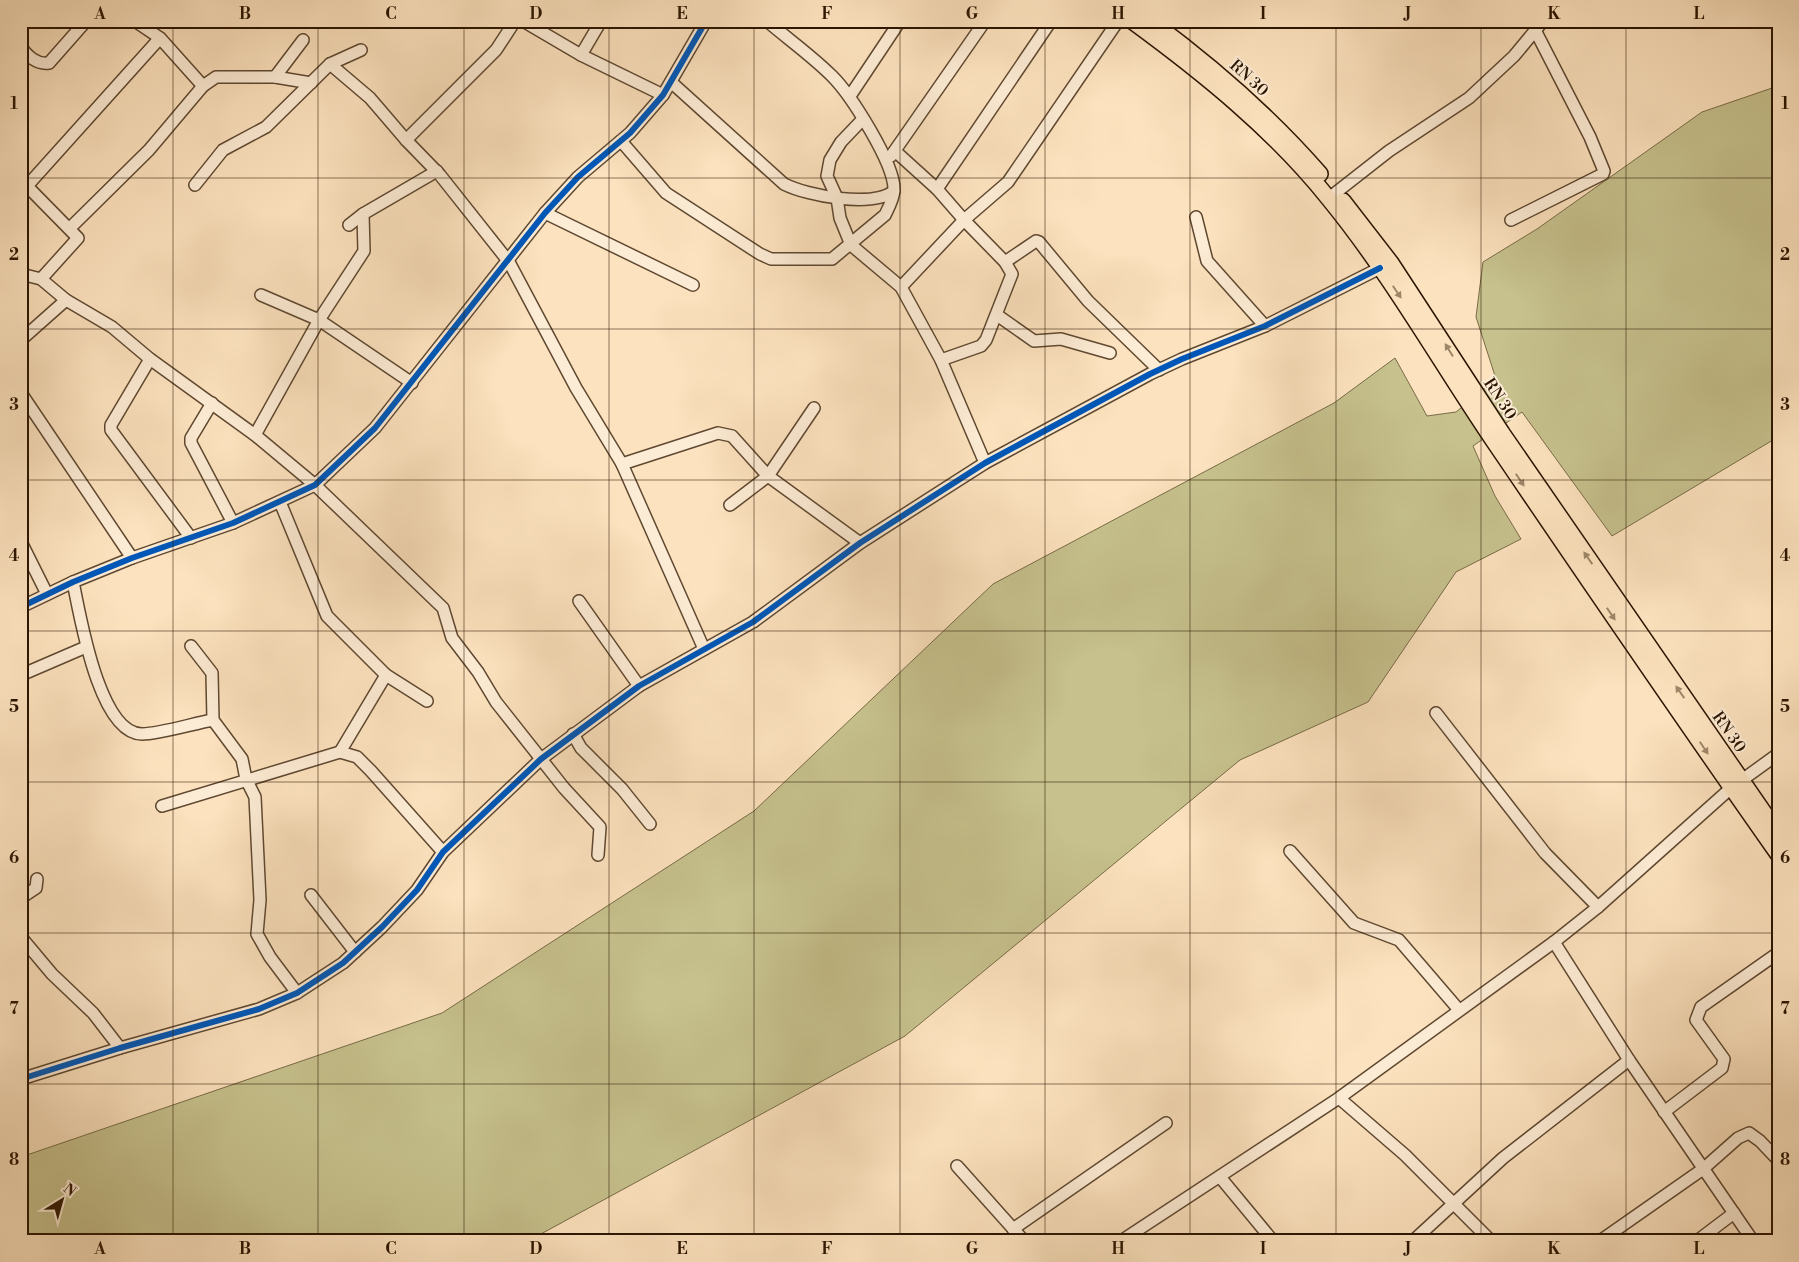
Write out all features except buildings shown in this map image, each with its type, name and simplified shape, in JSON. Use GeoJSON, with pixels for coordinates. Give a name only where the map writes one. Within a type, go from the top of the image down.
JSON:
{"type":"FeatureCollection","features":[{"type":"Feature","properties":{"kind":"main road","name":"RN 30"},"geometry":{"type":"LineString","coordinates":[[1132,21],[1186,60],[1236,103],[1333,195],[1380,268],[1470,395]]}},
{"type":"Feature","properties":{"kind":"main road","name":"RN 30"},"geometry":{"type":"LineString","coordinates":[[1151,21],[1242,94],[1290,139],[1333,195],[1391,263],[1497,437],[1736,784],[1778,854]]}},
{"type":"Feature","properties":{"kind":"main road","name":"RN 30"},"geometry":{"type":"LineString","coordinates":[[1736,784],[1778,833]]}},
{"type":"Feature","properties":{"kind":"street"},"geometry":{"type":"LineString","coordinates":[[21,46],[30,57],[43,64],[49,63],[86,21]]}},
{"type":"Feature","properties":{"kind":"street"},"geometry":{"type":"LineString","coordinates":[[135,21],[153,26],[160,38],[203,86]]}},
{"type":"Feature","properties":{"kind":"street"},"geometry":{"type":"LineString","coordinates":[[406,140],[496,50],[514,21]]}},
{"type":"Feature","properties":{"kind":"street"},"geometry":{"type":"LineString","coordinates":[[523,21],[581,55],[663,95]]}},
{"type":"Feature","properties":{"kind":"street"},"geometry":{"type":"LineString","coordinates":[[581,55],[601,21]]}},
{"type":"Feature","properties":{"kind":"street"},"geometry":{"type":"LineString","coordinates":[[21,607],[72,582],[132,558],[234,522],[314,485],[376,428],[509,262],[545,213],[578,177],[621,141],[663,95],[706,21]]}},
{"type":"Feature","properties":{"kind":"street"},"geometry":{"type":"LineString","coordinates":[[621,141],[666,194],[771,260],[832,259],[851,245],[885,214],[894,191],[887,162],[850,96],[830,74],[766,21]]}},
{"type":"Feature","properties":{"kind":"street"},"geometry":{"type":"LineString","coordinates":[[850,96],[900,21]]}},
{"type":"Feature","properties":{"kind":"street"},"geometry":{"type":"LineString","coordinates":[[887,162],[985,21]]}},
{"type":"Feature","properties":{"kind":"street"},"geometry":{"type":"LineString","coordinates":[[937,189],[1051,21]]}},
{"type":"Feature","properties":{"kind":"street"},"geometry":{"type":"LineString","coordinates":[[901,287],[964,220],[1008,182],[1118,21]]}},
{"type":"Feature","properties":{"kind":"street"},"geometry":{"type":"LineString","coordinates":[[1333,195],[1389,151],[1469,98],[1514,56],[1539,26],[1604,171],[1602,174],[1512,220]]}},
{"type":"Feature","properties":{"kind":"street"},"geometry":{"type":"LineString","coordinates":[[41,279],[78,241],[78,237],[24,183],[160,38]]}},
{"type":"Feature","properties":{"kind":"street"},"geometry":{"type":"LineString","coordinates":[[275,77],[303,40]]}},
{"type":"Feature","properties":{"kind":"street"},"geometry":{"type":"LineString","coordinates":[[195,185],[223,150],[266,127],[330,64],[361,50]]}},
{"type":"Feature","properties":{"kind":"street"},"geometry":{"type":"LineString","coordinates":[[330,64],[370,98],[406,140],[437,171],[509,262],[576,388],[622,464],[704,649]]}},
{"type":"Feature","properties":{"kind":"street"},"geometry":{"type":"LineString","coordinates":[[70,228],[149,150],[203,86],[216,77],[275,77],[311,82]]}},
{"type":"Feature","properties":{"kind":"street"},"geometry":{"type":"LineString","coordinates":[[672,82],[784,184],[804,192],[837,198],[880,198],[894,191]]}},
{"type":"Feature","properties":{"kind":"street"},"geometry":{"type":"LineString","coordinates":[[862,120],[841,142],[830,160],[827,176],[837,198],[840,218],[851,245],[901,287],[941,360],[985,463]]}},
{"type":"Feature","properties":{"kind":"street"},"geometry":{"type":"LineString","coordinates":[[895,151],[937,189],[1005,262],[1012,274],[986,340],[981,346],[941,360]]}},
{"type":"Feature","properties":{"kind":"street"},"geometry":{"type":"LineString","coordinates":[[349,224],[437,171]]}},
{"type":"Feature","properties":{"kind":"street"},"geometry":{"type":"LineString","coordinates":[[545,213],[692,285]]}},
{"type":"Feature","properties":{"kind":"street"},"geometry":{"type":"LineString","coordinates":[[255,435],[319,320],[364,251],[363,214]]}},
{"type":"Feature","properties":{"kind":"street"},"geometry":{"type":"LineString","coordinates":[[1196,217],[1206,261],[1265,326]]}},
{"type":"Feature","properties":{"kind":"street"},"geometry":{"type":"LineString","coordinates":[[1005,262],[1036,241],[1039,242],[1088,301],[1159,370]]}},
{"type":"Feature","properties":{"kind":"street"},"geometry":{"type":"LineString","coordinates":[[21,1079],[120,1048],[259,1009],[297,993],[343,963],[382,927],[417,890],[443,852],[542,759],[639,686],[753,622],[860,543],[985,463],[1159,370],[1265,326],[1380,268]]}},
{"type":"Feature","properties":{"kind":"street"},"geometry":{"type":"LineString","coordinates":[[21,274],[41,279],[66,300],[112,327],[150,359],[255,435],[314,485],[443,608],[452,638],[478,672],[496,702],[564,788],[600,827],[598,855]]}},
{"type":"Feature","properties":{"kind":"street"},"geometry":{"type":"LineString","coordinates":[[261,295],[319,320],[412,383]]}},
{"type":"Feature","properties":{"kind":"street"},"geometry":{"type":"LineString","coordinates":[[21,340],[66,300]]}},
{"type":"Feature","properties":{"kind":"street"},"geometry":{"type":"LineString","coordinates":[[997,315],[1034,341],[1061,339],[1110,353]]}},
{"type":"Feature","properties":{"kind":"street"},"geometry":{"type":"LineString","coordinates":[[150,359],[111,426],[111,430],[191,538]]}},
{"type":"Feature","properties":{"kind":"street"},"geometry":{"type":"LineString","coordinates":[[21,393],[132,558]]}},
{"type":"Feature","properties":{"kind":"street"},"geometry":{"type":"LineString","coordinates":[[212,403],[191,442],[234,522]]}},
{"type":"Feature","properties":{"kind":"street"},"geometry":{"type":"LineString","coordinates":[[730,505],[768,476],[814,408]]}},
{"type":"Feature","properties":{"kind":"street"},"geometry":{"type":"LineString","coordinates":[[622,464],[718,433],[732,436],[768,476],[860,543]]}},
{"type":"Feature","properties":{"kind":"street"},"geometry":{"type":"LineString","coordinates":[[280,502],[327,616],[386,675],[427,701]]}},
{"type":"Feature","properties":{"kind":"street"},"geometry":{"type":"LineString","coordinates":[[21,542],[47,594]]}},
{"type":"Feature","properties":{"kind":"street"},"geometry":{"type":"LineString","coordinates":[[72,582],[86,647],[104,695],[114,716],[128,730],[142,734],[213,720]]}},
{"type":"Feature","properties":{"kind":"street"},"geometry":{"type":"LineString","coordinates":[[579,601],[639,686]]}},
{"type":"Feature","properties":{"kind":"street"},"geometry":{"type":"LineString","coordinates":[[191,646],[212,673],[213,720],[242,758],[246,779],[255,796],[260,900],[257,934],[270,957],[297,993]]}},
{"type":"Feature","properties":{"kind":"street"},"geometry":{"type":"LineString","coordinates":[[21,675],[86,647]]}},
{"type":"Feature","properties":{"kind":"street"},"geometry":{"type":"LineString","coordinates":[[340,752],[386,675]]}},
{"type":"Feature","properties":{"kind":"street"},"geometry":{"type":"LineString","coordinates":[[1436,713],[1545,853],[1598,907]]}},
{"type":"Feature","properties":{"kind":"street"},"geometry":{"type":"LineString","coordinates":[[573,734],[581,748],[622,789],[650,824]]}},
{"type":"Feature","properties":{"kind":"street"},"geometry":{"type":"LineString","coordinates":[[162,806],[340,752],[357,757],[443,852]]}},
{"type":"Feature","properties":{"kind":"street"},"geometry":{"type":"LineString","coordinates":[[1122,1241],[1339,1098],[1554,942],[1598,907],[1736,784],[1778,754]]}},
{"type":"Feature","properties":{"kind":"street"},"geometry":{"type":"LineString","coordinates":[[1290,851],[1354,922],[1399,940],[1459,1010]]}},
{"type":"Feature","properties":{"kind":"street"},"geometry":{"type":"LineString","coordinates":[[21,898],[36,888],[37,879]]}},
{"type":"Feature","properties":{"kind":"street"},"geometry":{"type":"LineString","coordinates":[[311,895],[355,952]]}},
{"type":"Feature","properties":{"kind":"street"},"geometry":{"type":"LineString","coordinates":[[21,937],[52,974],[93,1013],[120,1048]]}},
{"type":"Feature","properties":{"kind":"street"},"geometry":{"type":"LineString","coordinates":[[1554,942],[1629,1060],[1753,1241]]}},
{"type":"Feature","properties":{"kind":"street"},"geometry":{"type":"LineString","coordinates":[[1664,1112],[1722,1068],[1724,1064],[1724,1059],[1696,1020],[1701,1007],[1778,953]]}},
{"type":"Feature","properties":{"kind":"street"},"geometry":{"type":"LineString","coordinates":[[1413,1241],[1456,1204],[1504,1158],[1629,1060]]}},
{"type":"Feature","properties":{"kind":"street"},"geometry":{"type":"LineString","coordinates":[[1339,1098],[1406,1155],[1491,1241]]}},
{"type":"Feature","properties":{"kind":"street"},"geometry":{"type":"LineString","coordinates":[[1013,1229],[1166,1122]]}},
{"type":"Feature","properties":{"kind":"street"},"geometry":{"type":"LineString","coordinates":[[1600,1241],[1703,1169],[1738,1138],[1749,1133],[1760,1141],[1778,1160]]}},
{"type":"Feature","properties":{"kind":"street"},"geometry":{"type":"LineString","coordinates":[[957,1166],[1024,1241]]}},
{"type":"Feature","properties":{"kind":"street"},"geometry":{"type":"LineString","coordinates":[[1220,1177],[1273,1241]]}},
{"type":"Feature","properties":{"kind":"street"},"geometry":{"type":"LineString","coordinates":[[1697,1241],[1734,1213]]}},
{"type":"Feature","properties":{"kind":"shaded area"},"geometry":{"type":"Polygon","coordinates":[[[1778,86],[1778,437],[1612,536],[1522,412],[1473,446],[1495,496],[1521,539],[1456,572],[1368,702],[1240,760],[905,1036],[528,1241],[21,1241],[21,1157],[442,1013],[754,811],[993,584],[1334,403],[1395,358],[1427,416],[1456,412],[1496,379],[1476,317],[1483,262],[1537,229],[1702,112],[1778,86]]]}},
{"type":"Feature","properties":{"kind":"cycle path"},"geometry":{"type":"LineString","coordinates":[[21,607],[73,582],[132,558],[233,523],[315,485],[375,428],[545,213],[578,177],[630,133],[663,95],[706,21]]}},
{"type":"Feature","properties":{"kind":"cycle path"},"geometry":{"type":"LineString","coordinates":[[21,1079],[120,1048],[259,1009],[297,993],[343,963],[382,927],[417,890],[443,852],[541,759],[639,686],[753,622],[860,543],[985,463],[1150,374],[1182,359],[1265,326],[1380,268]]}}]}
